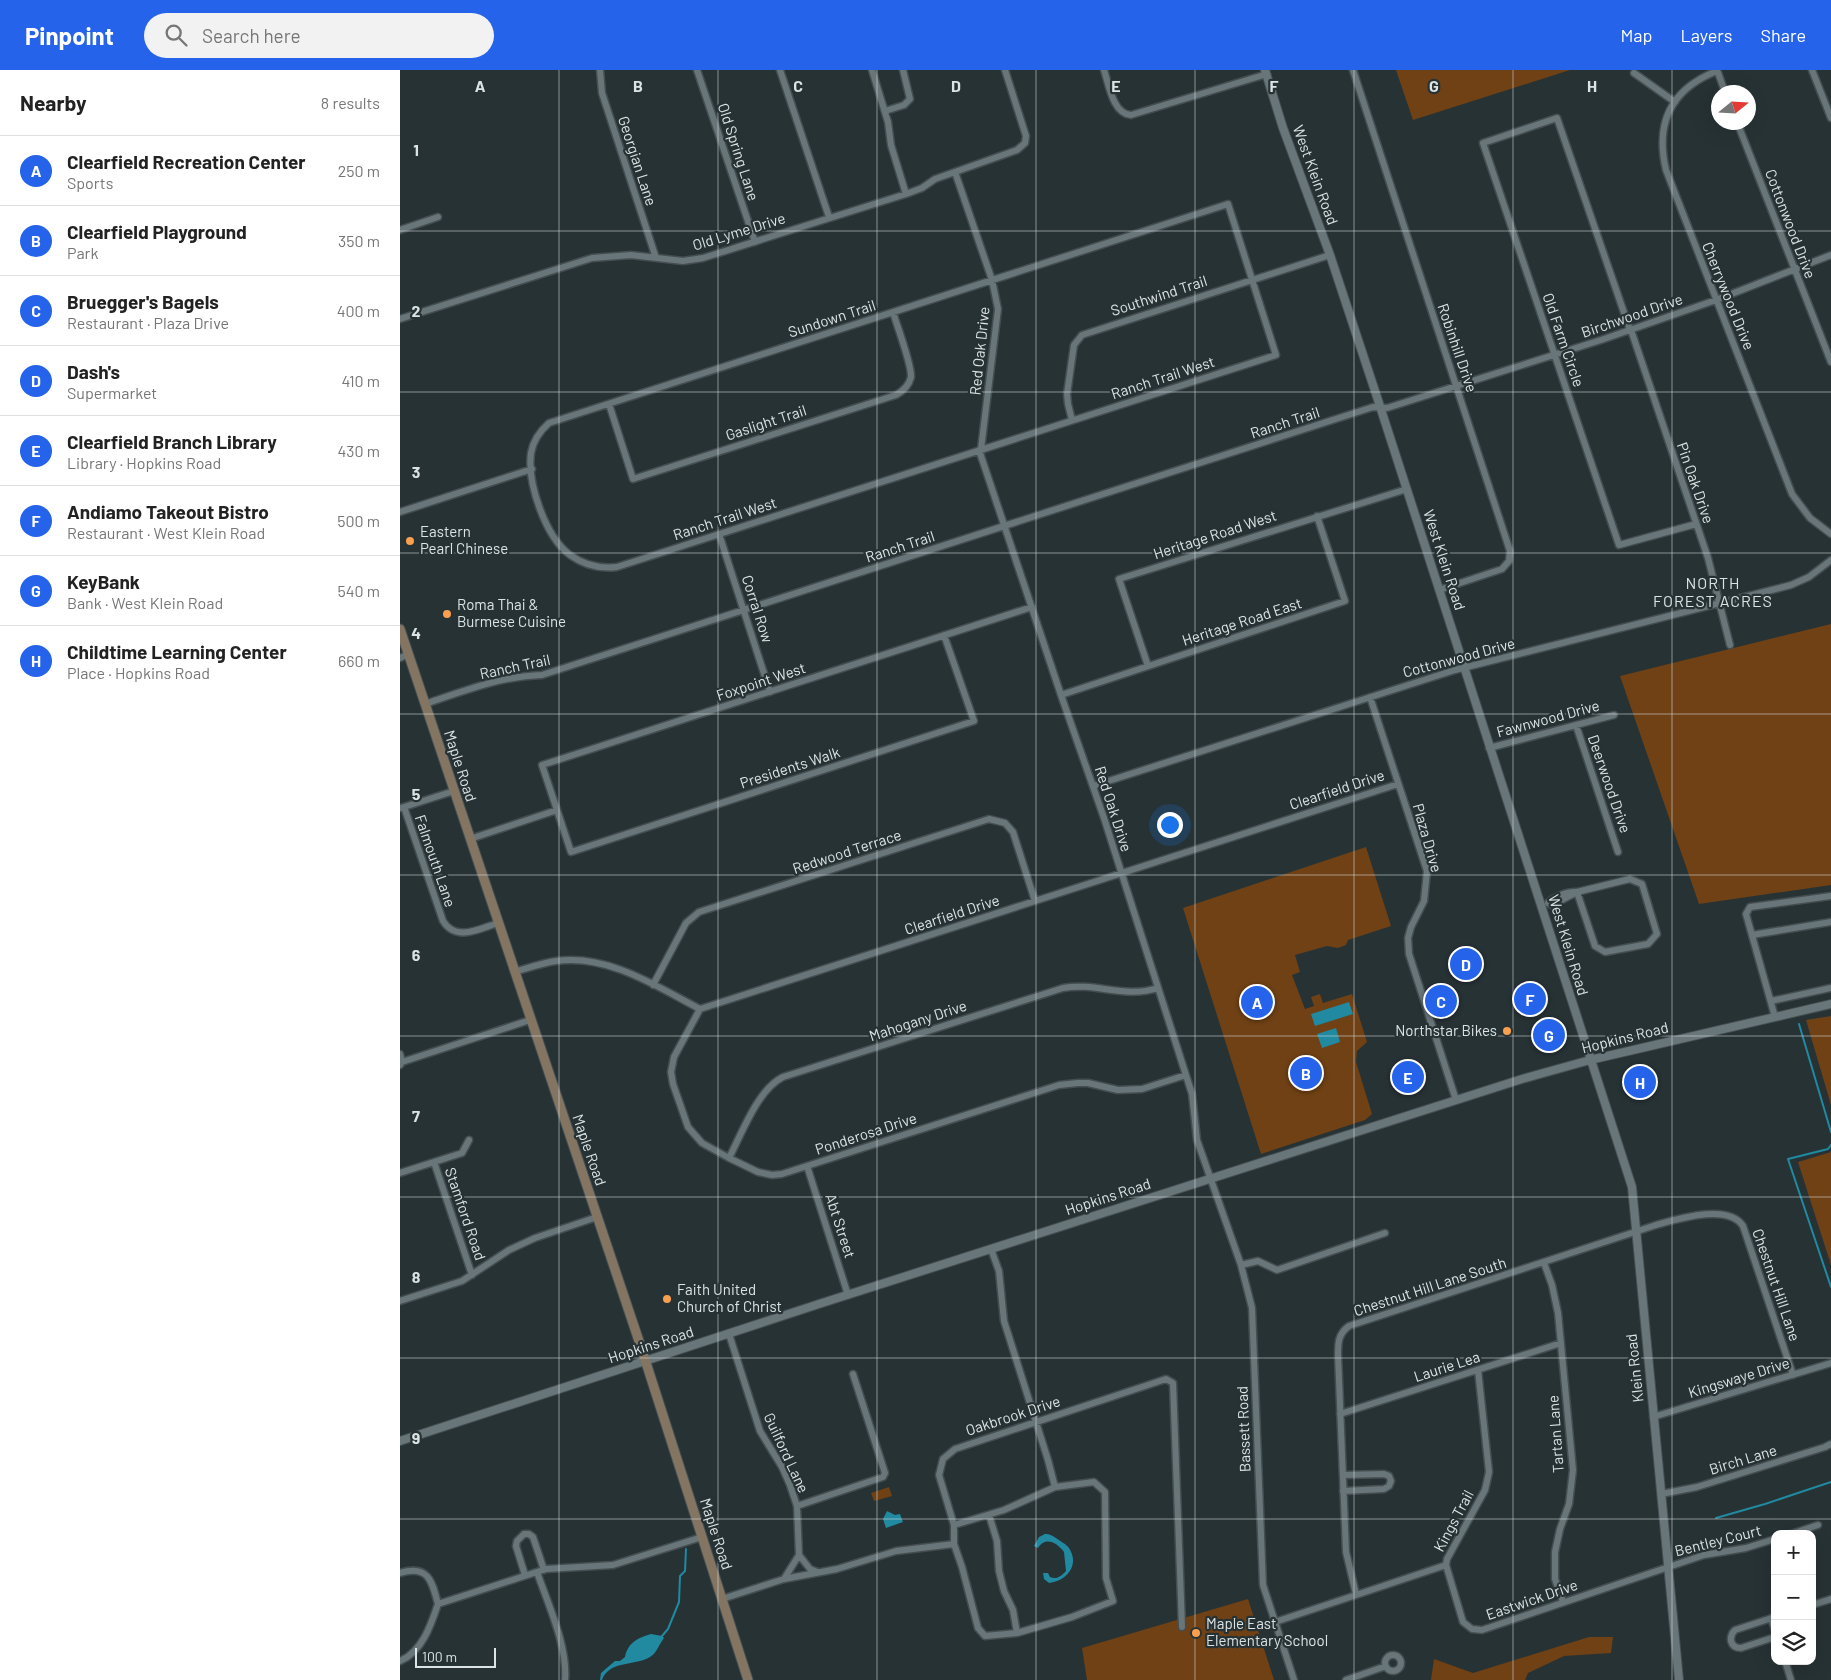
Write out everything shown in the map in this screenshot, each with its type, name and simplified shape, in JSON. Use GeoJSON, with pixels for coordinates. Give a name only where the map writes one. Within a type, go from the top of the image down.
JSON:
{"type":"FeatureCollection","features":[{"type":"Feature","properties":{"kind":"main road","name":"Maple Road"},"geometry":{"type":"LineString","coordinates":[[400,629],[404,656],[425,704],[646,1361],[748,1680]]}},
{"type":"Feature","properties":{"kind":"street","name":"Georgian Lane"},"geometry":{"type":"LineString","coordinates":[[600,70],[602,93],[656,258]]}},
{"type":"Feature","properties":{"kind":"street","name":"Old Spring Lane"},"geometry":{"type":"LineString","coordinates":[[697,70],[755,242]]}},
{"type":"Feature","properties":{"kind":"street"},"geometry":{"type":"LineString","coordinates":[[780,70],[829,217]]}},
{"type":"Feature","properties":{"kind":"street"},"geometry":{"type":"LineString","coordinates":[[872,70],[885,111],[891,145],[906,194]]}},
{"type":"Feature","properties":{"kind":"street"},"geometry":{"type":"LineString","coordinates":[[885,111],[904,105],[910,99],[902,70]]}},
{"type":"Feature","properties":{"kind":"street","name":"Old Lyme Drive"},"geometry":{"type":"LineString","coordinates":[[400,319],[592,258],[631,255],[691,260],[755,242],[906,194],[922,188],[935,179],[1017,150],[1026,140],[1006,70]]}},
{"type":"Feature","properties":{"kind":"street"},"geometry":{"type":"LineString","coordinates":[[1104,70],[1116,106],[1122,112],[1131,115],[1266,72]]}},
{"type":"Feature","properties":{"kind":"street","name":"Robinhill Drive"},"geometry":{"type":"LineString","coordinates":[[1352,70],[1510,551],[1510,556],[1502,569],[1440,590]]}},
{"type":"Feature","properties":{"kind":"street"},"geometry":{"type":"LineString","coordinates":[[1812,70],[1831,118]]}},
{"type":"Feature","properties":{"kind":"street"},"geometry":{"type":"LineString","coordinates":[[1717,71],[1722,85]]}},
{"type":"Feature","properties":{"kind":"street","name":"Cherrywood Drive"},"geometry":{"type":"LineString","coordinates":[[1717,71],[1695,81],[1670,110],[1663,129],[1663,158],[1670,181],[1792,494],[1810,518],[1831,534]]}},
{"type":"Feature","properties":{"kind":"street","name":"West Klein Road"},"geometry":{"type":"LineString","coordinates":[[1266,72],[1283,128],[1330,255],[1381,408],[1489,748],[1544,904],[1590,1060]]}},
{"type":"Feature","properties":{"kind":"street"},"geometry":{"type":"LineString","coordinates":[[1634,73],[1675,102]]}},
{"type":"Feature","properties":{"kind":"street","name":"Pin Oak Drive"},"geometry":{"type":"LineString","coordinates":[[1557,118],[1696,524],[1730,645]]}},
{"type":"Feature","properties":{"kind":"street","name":"Old Farm Circle"},"geometry":{"type":"LineString","coordinates":[[1557,118],[1483,143],[1619,545],[1696,524]]}},
{"type":"Feature","properties":{"kind":"street","name":"Cottonwood Drive"},"geometry":{"type":"LineString","coordinates":[[1740,130],[1831,362]]}},
{"type":"Feature","properties":{"kind":"street","name":"Red Oak Drive"},"geometry":{"type":"LineString","coordinates":[[955,172],[997,300],[998,322],[980,449],[1093,786],[1186,1075],[1192,1094],[1197,1140],[1211,1178]]}},
{"type":"Feature","properties":{"kind":"street","name":"Sundown Trail"},"geometry":{"type":"LineString","coordinates":[[532,469],[533,446],[539,434],[548,423],[1228,204],[1252,279]]}},
{"type":"Feature","properties":{"kind":"street"},"geometry":{"type":"LineString","coordinates":[[400,230],[438,217]]}},
{"type":"Feature","properties":{"kind":"street","name":"Birchwood Drive"},"geometry":{"type":"LineString","coordinates":[[1381,408],[1387,408],[1630,330],[1716,300],[1831,254]]}},
{"type":"Feature","properties":{"kind":"street","name":"Southwind Trail"},"geometry":{"type":"LineString","coordinates":[[1072,420],[1067,394],[1074,345],[1078,338],[1088,332],[1330,255]]}},
{"type":"Feature","properties":{"kind":"street","name":"Ranch Trail West"},"geometry":{"type":"LineString","coordinates":[[532,469],[539,503],[552,535],[570,555],[588,564],[602,567],[617,567],[1276,355],[1252,279]]}},
{"type":"Feature","properties":{"kind":"street","name":"Gaslight Trail"},"geometry":{"type":"LineString","coordinates":[[609,404],[633,479],[896,395],[906,387],[911,372],[893,312]]}},
{"type":"Feature","properties":{"kind":"street","name":"Ranch Trail"},"geometry":{"type":"LineString","coordinates":[[425,704],[495,681],[522,676],[542,675],[1373,407],[1381,408]]}},
{"type":"Feature","properties":{"kind":"street"},"geometry":{"type":"LineString","coordinates":[[400,512],[532,469]]}},
{"type":"Feature","properties":{"kind":"street","name":"Heritage Road West"},"geometry":{"type":"LineString","coordinates":[[1148,666],[1119,579],[1407,489]]}},
{"type":"Feature","properties":{"kind":"street","name":"Heritage Road East"},"geometry":{"type":"LineString","coordinates":[[1061,695],[1345,601],[1317,516]]}},
{"type":"Feature","properties":{"kind":"street","name":"Corral Row"},"geometry":{"type":"LineString","coordinates":[[719,534],[770,692]]}},
{"type":"Feature","properties":{"kind":"street","name":"Cottonwood Drive"},"geometry":{"type":"LineString","coordinates":[[1093,786],[1465,668],[1800,582],[1831,560]]}},
{"type":"Feature","properties":{"kind":"street","name":"Foxpoint West"},"geometry":{"type":"LineString","coordinates":[[557,810],[542,766],[1032,607]]}},
{"type":"Feature","properties":{"kind":"street","name":"Presidents Walk"},"geometry":{"type":"LineString","coordinates":[[557,810],[571,852],[974,721],[944,635]]}},
{"type":"Feature","properties":{"kind":"street","name":"Plaza Drive"},"geometry":{"type":"LineString","coordinates":[[1370,697],[1427,871],[1424,901],[1411,927],[1408,938],[1409,954],[1456,1100]]}},
{"type":"Feature","properties":{"kind":"street","name":"Fawnwood Drive"},"geometry":{"type":"LineString","coordinates":[[1489,748],[1614,715]]}},
{"type":"Feature","properties":{"kind":"street","name":"Deerwood Drive"},"geometry":{"type":"LineString","coordinates":[[1576,725],[1618,852]]}},
{"type":"Feature","properties":{"kind":"street","name":"Clearfield Drive"},"geometry":{"type":"LineString","coordinates":[[700,1009],[1398,784]]}},
{"type":"Feature","properties":{"kind":"street"},"geometry":{"type":"LineString","coordinates":[[402,807],[454,791]]}},
{"type":"Feature","properties":{"kind":"street","name":"Falmouth Lane"},"geometry":{"type":"LineString","coordinates":[[402,807],[446,926],[454,932],[464,934],[498,923]]}},
{"type":"Feature","properties":{"kind":"street"},"geometry":{"type":"LineString","coordinates":[[470,838],[557,810]]}},
{"type":"Feature","properties":{"kind":"street","name":"Redwood Terrace"},"geometry":{"type":"LineString","coordinates":[[653,985],[686,923],[699,912],[989,819],[1005,823],[1013,832],[1035,901]]}},
{"type":"Feature","properties":{"kind":"street"},"geometry":{"type":"LineString","coordinates":[[1544,904],[1572,891],[1577,892],[1630,879],[1642,884],[1657,934],[1648,944],[1605,952],[1595,946],[1577,892]]}},
{"type":"Feature","properties":{"kind":"street"},"geometry":{"type":"LineString","coordinates":[[1775,1017],[1746,914],[1750,907],[1831,896]]}},
{"type":"Feature","properties":{"kind":"street"},"geometry":{"type":"LineString","coordinates":[[1752,935],[1831,922]]}},
{"type":"Feature","properties":{"kind":"street"},"geometry":{"type":"LineString","coordinates":[[514,972],[549,962],[579,961],[616,968],[700,1009]]}},
{"type":"Feature","properties":{"kind":"street","name":"Mahogany Drive"},"geometry":{"type":"LineString","coordinates":[[729,1158],[763,1094],[774,1082],[783,1077],[1064,988],[1082,986],[1131,993],[1158,988]]}},
{"type":"Feature","properties":{"kind":"street"},"geometry":{"type":"LineString","coordinates":[[1771,1001],[1831,988]]}},
{"type":"Feature","properties":{"kind":"street","name":"Hopkins Road"},"geometry":{"type":"LineString","coordinates":[[400,1441],[1522,1079],[1590,1060],[1831,1004]]}},
{"type":"Feature","properties":{"kind":"street","name":"Ponderosa Drive"},"geometry":{"type":"LineString","coordinates":[[700,1009],[674,1057],[672,1072],[672,1081],[688,1127],[702,1143],[758,1172],[772,1175],[782,1174],[1059,1085],[1088,1083],[1118,1090],[1142,1089],[1186,1075]]}},
{"type":"Feature","properties":{"kind":"street"},"geometry":{"type":"LineString","coordinates":[[400,1054],[401,1063],[530,1020]]}},
{"type":"Feature","properties":{"kind":"street","name":"Klein Road"},"geometry":{"type":"LineString","coordinates":[[1590,1060],[1632,1187],[1679,1680]]}},
{"type":"Feature","properties":{"kind":"street"},"geometry":{"type":"LineString","coordinates":[[400,1173],[462,1153],[469,1140]]}},
{"type":"Feature","properties":{"kind":"street","name":"Stamford Road"},"geometry":{"type":"LineString","coordinates":[[434,1162],[472,1275]]}},
{"type":"Feature","properties":{"kind":"street","name":"Abt Street"},"geometry":{"type":"LineString","coordinates":[[807,1166],[848,1295]]}},
{"type":"Feature","properties":{"kind":"street","name":"Bassett Road"},"geometry":{"type":"LineString","coordinates":[[1211,1178],[1241,1265],[1252,1308],[1263,1585],[1294,1680]]}},
{"type":"Feature","properties":{"kind":"street","name":"Chestnut Hill Lane"},"geometry":{"type":"LineString","coordinates":[[1636,1232],[1698,1216],[1720,1214],[1737,1219],[1743,1226],[1793,1374]]}},
{"type":"Feature","properties":{"kind":"street"},"geometry":{"type":"LineString","coordinates":[[400,1301],[462,1281],[509,1250],[535,1238],[597,1217]]}},
{"type":"Feature","properties":{"kind":"street","name":"Chestnut Hill Lane South"},"geometry":{"type":"LineString","coordinates":[[1356,1594],[1346,1552],[1343,1491],[1338,1342],[1344,1329],[1636,1232]]}},
{"type":"Feature","properties":{"kind":"street"},"geometry":{"type":"LineString","coordinates":[[1241,1265],[1258,1261],[1277,1270],[1385,1233]]}},
{"type":"Feature","properties":{"kind":"street"},"geometry":{"type":"LineString","coordinates":[[992,1249],[999,1271],[1004,1320],[1055,1487]]}},
{"type":"Feature","properties":{"kind":"street","name":"Tartan Lane"},"geometry":{"type":"LineString","coordinates":[[1544,1262],[1556,1300],[1572,1470],[1569,1504],[1560,1529],[1555,1552],[1555,1579],[1563,1602]]}},
{"type":"Feature","properties":{"kind":"street","name":"Guilford Lane"},"geometry":{"type":"LineString","coordinates":[[730,1334],[760,1431],[782,1468],[797,1506],[799,1555]]}},
{"type":"Feature","properties":{"kind":"street","name":"Laurie Lea"},"geometry":{"type":"LineString","coordinates":[[1340,1414],[1561,1343]]}},
{"type":"Feature","properties":{"kind":"street","name":"Kingswaye Drive"},"geometry":{"type":"LineString","coordinates":[[1653,1417],[1831,1363]]}},
{"type":"Feature","properties":{"kind":"street","name":"Kings Trail"},"geometry":{"type":"LineString","coordinates":[[1275,1622],[1446,1564],[1485,1490],[1488,1479],[1489,1472],[1478,1370]]}},
{"type":"Feature","properties":{"kind":"street"},"geometry":{"type":"LineString","coordinates":[[797,1506],[883,1477],[885,1473],[853,1374]]}},
{"type":"Feature","properties":{"kind":"street","name":"Oakbrook Drive"},"geometry":{"type":"LineString","coordinates":[[1017,1633],[985,1636],[978,1628],[954,1544],[954,1525],[939,1475],[943,1459],[959,1447],[1166,1379],[1173,1383],[1182,1626]]}},
{"type":"Feature","properties":{"kind":"street","name":"Birch Lane"},"geometry":{"type":"LineString","coordinates":[[1661,1494],[1698,1487],[1831,1444]]}},
{"type":"Feature","properties":{"kind":"street"},"geometry":{"type":"LineString","coordinates":[[1343,1475],[1384,1474],[1389,1476],[1391,1481],[1389,1486],[1384,1489],[1343,1491]]}},
{"type":"Feature","properties":{"kind":"street"},"geometry":{"type":"LineString","coordinates":[[954,1525],[1004,1510],[1055,1487],[1094,1482],[1105,1492],[1106,1578],[1113,1601],[1072,1617],[1017,1633],[1012,1610],[1002,1584],[997,1541],[989,1515]]}},
{"type":"Feature","properties":{"kind":"street"},"geometry":{"type":"LineString","coordinates":[[1803,1530],[1818,1525]]}},
{"type":"Feature","properties":{"kind":"street"},"geometry":{"type":"LineString","coordinates":[[525,1575],[516,1546],[517,1541],[524,1534],[529,1534],[533,1537],[563,1651],[565,1680]]}},
{"type":"Feature","properties":{"kind":"street"},"geometry":{"type":"LineString","coordinates":[[438,1604],[525,1575],[541,1571],[613,1565],[702,1537]]}},
{"type":"Feature","properties":{"kind":"street","name":"Bentley Court"},"geometry":{"type":"LineString","coordinates":[[1668,1567],[1704,1555],[1746,1548],[1771,1540]]}},
{"type":"Feature","properties":{"kind":"street"},"geometry":{"type":"LineString","coordinates":[[722,1599],[784,1579],[837,1569],[907,1548],[954,1544]]}},
{"type":"Feature","properties":{"kind":"street"},"geometry":{"type":"LineString","coordinates":[[784,1579],[799,1555],[810,1569],[817,1572]]}},
{"type":"Feature","properties":{"kind":"street","name":"Eastwick Drive"},"geometry":{"type":"LineString","coordinates":[[1446,1564],[1463,1622],[1472,1629],[1487,1629],[1668,1567]]}},
{"type":"Feature","properties":{"kind":"street"},"geometry":{"type":"LineString","coordinates":[[400,1573],[415,1570],[424,1574],[432,1583],[438,1604],[424,1638],[414,1651],[400,1661]]}},
{"type":"Feature","properties":{"kind":"street"},"geometry":{"type":"LineString","coordinates":[[1816,1604],[1831,1599]]}},
{"type":"Feature","properties":{"kind":"street"},"geometry":{"type":"LineString","coordinates":[[1771,1618],[1735,1630],[1731,1633],[1730,1638],[1733,1645],[1737,1648],[1771,1638]]}},
{"type":"Feature","properties":{"kind":"street"},"geometry":{"type":"LineString","coordinates":[[1786,1665],[1791,1680]]}},
{"type":"Feature","properties":{"kind":"street"},"geometry":{"type":"LineString","coordinates":[[1346,1680],[1386,1666]]}},
{"type":"Feature","properties":{"kind":"shaded area"},"geometry":{"type":"Polygon","coordinates":[[[1396,70],[1570,70],[1413,120],[1396,70]]]}},
{"type":"Feature","properties":{"kind":"shaded area"},"geometry":{"type":"Polygon","coordinates":[[[1831,624],[1831,885],[1699,904],[1620,676],[1831,624]]]}},
{"type":"Feature","properties":{"kind":"shaded area"},"geometry":{"type":"Polygon","coordinates":[[[1366,847],[1391,926],[1348,940],[1346,945],[1338,948],[1327,946],[1295,955],[1300,972],[1292,975],[1305,1009],[1314,1006],[1311,997],[1320,994],[1323,1003],[1352,994],[1367,1042],[1357,1051],[1356,1062],[1372,1114],[1365,1120],[1261,1154],[1183,908],[1366,847]]]}},
{"type":"Feature","properties":{"kind":"shaded area"},"geometry":{"type":"Polygon","coordinates":[[[1831,1016],[1831,1105],[1806,1020],[1831,1016]]]}},
{"type":"Feature","properties":{"kind":"shaded area"},"geometry":{"type":"Polygon","coordinates":[[[1831,1152],[1831,1265],[1798,1162],[1831,1152]]]}},
{"type":"Feature","properties":{"kind":"shaded area"},"geometry":{"type":"Polygon","coordinates":[[[889,1487],[892,1496],[874,1501],[871,1493],[889,1487]]]}},
{"type":"Feature","properties":{"kind":"shaded area","name":"Maple East Elementary School"},"geometry":{"type":"Polygon","coordinates":[[[1248,1599],[1274,1680],[1087,1680],[1082,1648],[1248,1599]]]}},
{"type":"Feature","properties":{"kind":"shaded area"},"geometry":{"type":"Polygon","coordinates":[[[1589,1637],[1613,1637],[1611,1653],[1564,1656],[1528,1673],[1525,1680],[1431,1680],[1434,1659],[1473,1673],[1589,1637]]]}},
{"type":"Feature","properties":{"kind":"water"},"geometry":{"type":"Polygon","coordinates":[[[1349,1002],[1353,1014],[1315,1026],[1311,1014],[1349,1002]]]}},
{"type":"Feature","properties":{"kind":"water"},"geometry":{"type":"Polygon","coordinates":[[[1336,1028],[1340,1042],[1322,1048],[1317,1034],[1336,1028]]]}},
{"type":"Feature","properties":{"kind":"water"},"geometry":{"type":"Polygon","coordinates":[[[887,1511],[895,1515],[900,1514],[903,1522],[886,1528],[883,1519],[887,1511]]]}},
{"type":"Feature","properties":{"kind":"water"},"geometry":{"type":"Polygon","coordinates":[[[1045,1534],[1052,1535],[1068,1547],[1073,1560],[1070,1571],[1066,1576],[1049,1583],[1044,1579],[1043,1573],[1048,1573],[1050,1577],[1057,1578],[1066,1571],[1064,1552],[1058,1546],[1051,1542],[1044,1542],[1038,1548],[1034,1546],[1039,1537],[1045,1534]]]}},
{"type":"Feature","properties":{"kind":"water"},"geometry":{"type":"Polygon","coordinates":[[[651,1634],[664,1638],[652,1655],[644,1660],[610,1669],[600,1680],[601,1673],[615,1661],[620,1661],[625,1657],[631,1644],[651,1634]]]}},
{"type":"Feature","properties":{"kind":"waterway"},"geometry":{"type":"LineString","coordinates":[[1799,1024],[1831,1132]]}},
{"type":"Feature","properties":{"kind":"waterway"},"geometry":{"type":"LineString","coordinates":[[1831,1145],[1828,1149],[1788,1159],[1831,1287]]}},
{"type":"Feature","properties":{"kind":"waterway"},"geometry":{"type":"LineString","coordinates":[[1716,1518],[1831,1482]]}},
{"type":"Feature","properties":{"kind":"waterway"},"geometry":{"type":"LineString","coordinates":[[662,1636],[668,1629],[679,1602],[680,1576],[685,1571],[686,1549]]}},
{"type":"Feature","properties":{"kind":"place","name":"Eastern Pearl Chinese"},"geometry":{"type":"Point","coordinates":[410,541]}},
{"type":"Feature","properties":{"kind":"place","name":"Roma Thai & Burmese Cuisine"},"geometry":{"type":"Point","coordinates":[447,614]}},
{"type":"Feature","properties":{"kind":"place","name":"Dash's"},"geometry":{"type":"Point","coordinates":[1466,964]}},
{"type":"Feature","properties":{"kind":"place","name":"Andiamo Takeout Bistro"},"geometry":{"type":"Point","coordinates":[1530,999]}},
{"type":"Feature","properties":{"kind":"place","name":"Bruegger's Bagels"},"geometry":{"type":"Point","coordinates":[1441,1001]}},
{"type":"Feature","properties":{"kind":"place","name":"Clearfield Recreation Center"},"geometry":{"type":"Point","coordinates":[1257,1002]}},
{"type":"Feature","properties":{"kind":"place","name":"Northstar Bikes"},"geometry":{"type":"Point","coordinates":[1507,1031]}},
{"type":"Feature","properties":{"kind":"place","name":"KeyBank"},"geometry":{"type":"Point","coordinates":[1549,1035]}},
{"type":"Feature","properties":{"kind":"place","name":"Clearfield Playground"},"geometry":{"type":"Point","coordinates":[1306,1073]}},
{"type":"Feature","properties":{"kind":"place","name":"Clearfield Branch Library"},"geometry":{"type":"Point","coordinates":[1408,1077]}},
{"type":"Feature","properties":{"kind":"place","name":"Childtime Learning Center"},"geometry":{"type":"Point","coordinates":[1640,1082]}},
{"type":"Feature","properties":{"kind":"place","name":"Faith United Church of Christ"},"geometry":{"type":"Point","coordinates":[667,1299]}},
{"type":"Feature","properties":{"kind":"place","name":"Maple East Elementary School"},"geometry":{"type":"Point","coordinates":[1196,1633]}},
{"type":"Feature","properties":{"kind":"district","name":"NORTH FOREST ACRES"},"geometry":{"type":"Point","coordinates":[1713,592]}}]}
